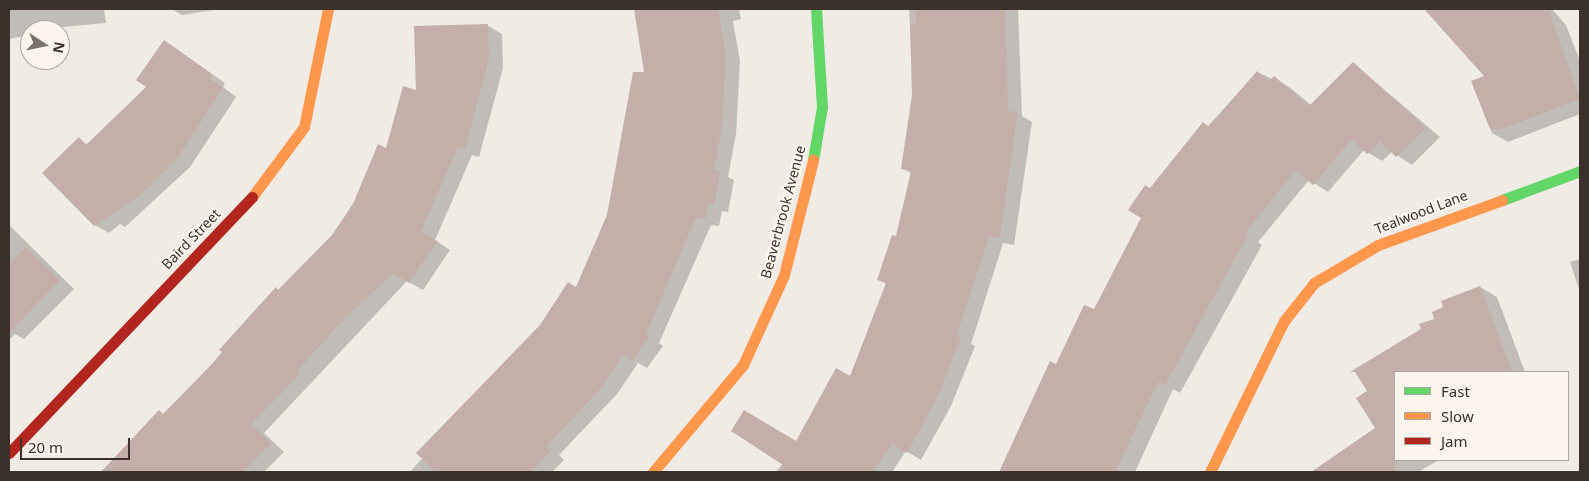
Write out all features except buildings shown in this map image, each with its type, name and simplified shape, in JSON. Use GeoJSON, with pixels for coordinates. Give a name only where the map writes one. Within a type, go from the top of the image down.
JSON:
{"type":"FeatureCollection","features":[{"type":"Feature","properties":{"kind":"street","name":"Baird Street"},"geometry":{"type":"LineString","coordinates":[[9,453],[269,179],[304,127],[328,9]]}},
{"type":"Feature","properties":{"kind":"street","name":"Beaverbrook Avenue"},"geometry":{"type":"LineString","coordinates":[[653,472],[743,365],[784,275],[811,174],[822,107],[816,9]]}},
{"type":"Feature","properties":{"kind":"street","name":"Tealwood Lane"},"geometry":{"type":"LineString","coordinates":[[1210,472],[1284,321],[1314,282],[1378,244],[1580,171]]}},
{"type":"Feature","properties":{"kind":"traffic: fast"},"geometry":{"type":"LineString","coordinates":[[813,160],[822,107],[816,9]]}},
{"type":"Feature","properties":{"kind":"traffic: fast"},"geometry":{"type":"LineString","coordinates":[[1502,200],[1580,171]]}},
{"type":"Feature","properties":{"kind":"traffic: slow"},"geometry":{"type":"LineString","coordinates":[[252,197],[304,127],[328,9]]}},
{"type":"Feature","properties":{"kind":"traffic: slow"},"geometry":{"type":"LineString","coordinates":[[653,472],[743,365],[784,275],[813,160]]}},
{"type":"Feature","properties":{"kind":"traffic: slow"},"geometry":{"type":"LineString","coordinates":[[1210,472],[1284,321],[1314,283],[1378,245],[1502,200]]}},
{"type":"Feature","properties":{"kind":"traffic: jam"},"geometry":{"type":"LineString","coordinates":[[9,453],[252,197]]}}]}
